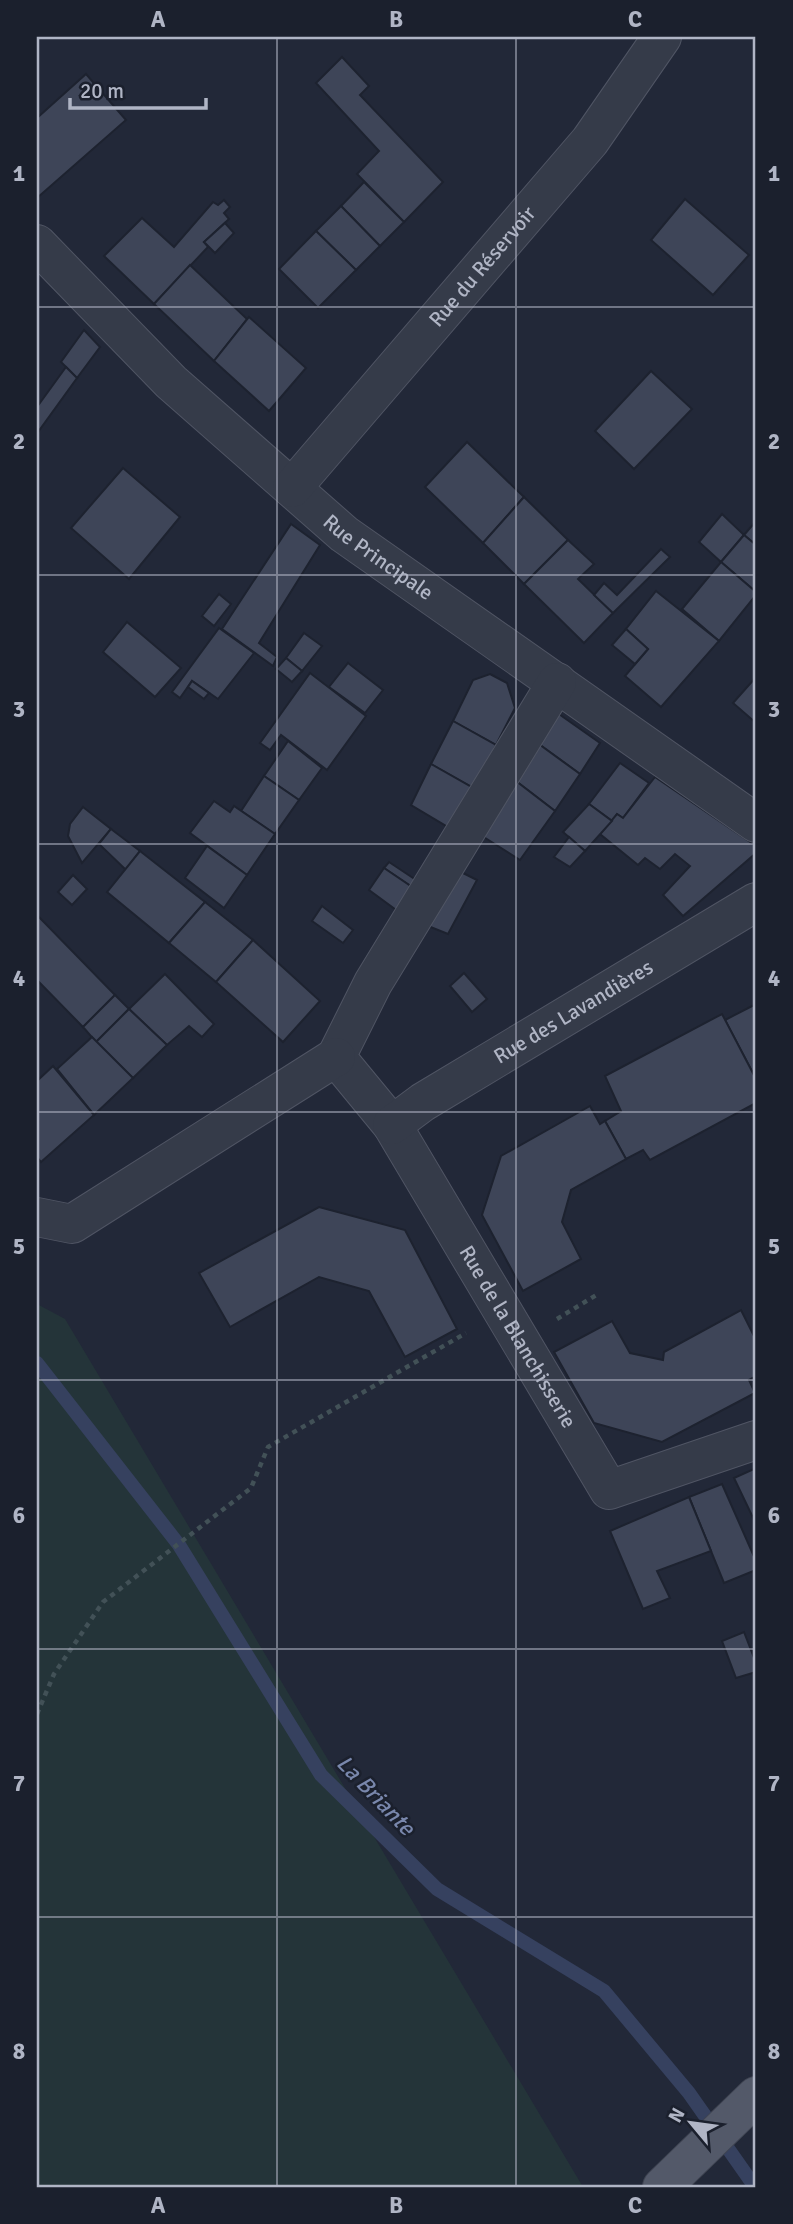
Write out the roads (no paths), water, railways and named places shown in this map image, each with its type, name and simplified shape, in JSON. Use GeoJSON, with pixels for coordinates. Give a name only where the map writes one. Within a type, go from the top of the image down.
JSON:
{"type":"FeatureCollection","features":[{"type":"Feature","properties":{"kind":"main road"},"geometry":{"type":"LineString","coordinates":[[665,2184],[756,2096]]}},
{"type":"Feature","properties":{"kind":"street","name":"Rue du Réservoir"},"geometry":{"type":"LineString","coordinates":[[292,488],[590,141],[662,37]]}},
{"type":"Feature","properties":{"kind":"street","name":"Rue Principale"},"geometry":{"type":"LineString","coordinates":[[37,244],[172,382],[344,534],[756,823]]}},
{"type":"Feature","properties":{"kind":"street"},"geometry":{"type":"LineString","coordinates":[[37,1217],[72,1224],[336,1057],[373,983],[558,682]]}},
{"type":"Feature","properties":{"kind":"street","name":"Rue des Lavandières"},"geometry":{"type":"LineString","coordinates":[[392,1125],[423,1102],[756,902]]}},
{"type":"Feature","properties":{"kind":"street","name":"Rue de la Blanchisserie"},"geometry":{"type":"LineString","coordinates":[[336,1057],[392,1125],[609,1490],[756,1440]]}},
{"type":"Feature","properties":{"kind":"waterway","name":"La Briante"},"geometry":{"type":"LineString","coordinates":[[37,1363],[179,1545],[321,1775],[437,1889],[604,1991],[689,2093],[755,2187]]}}]}
